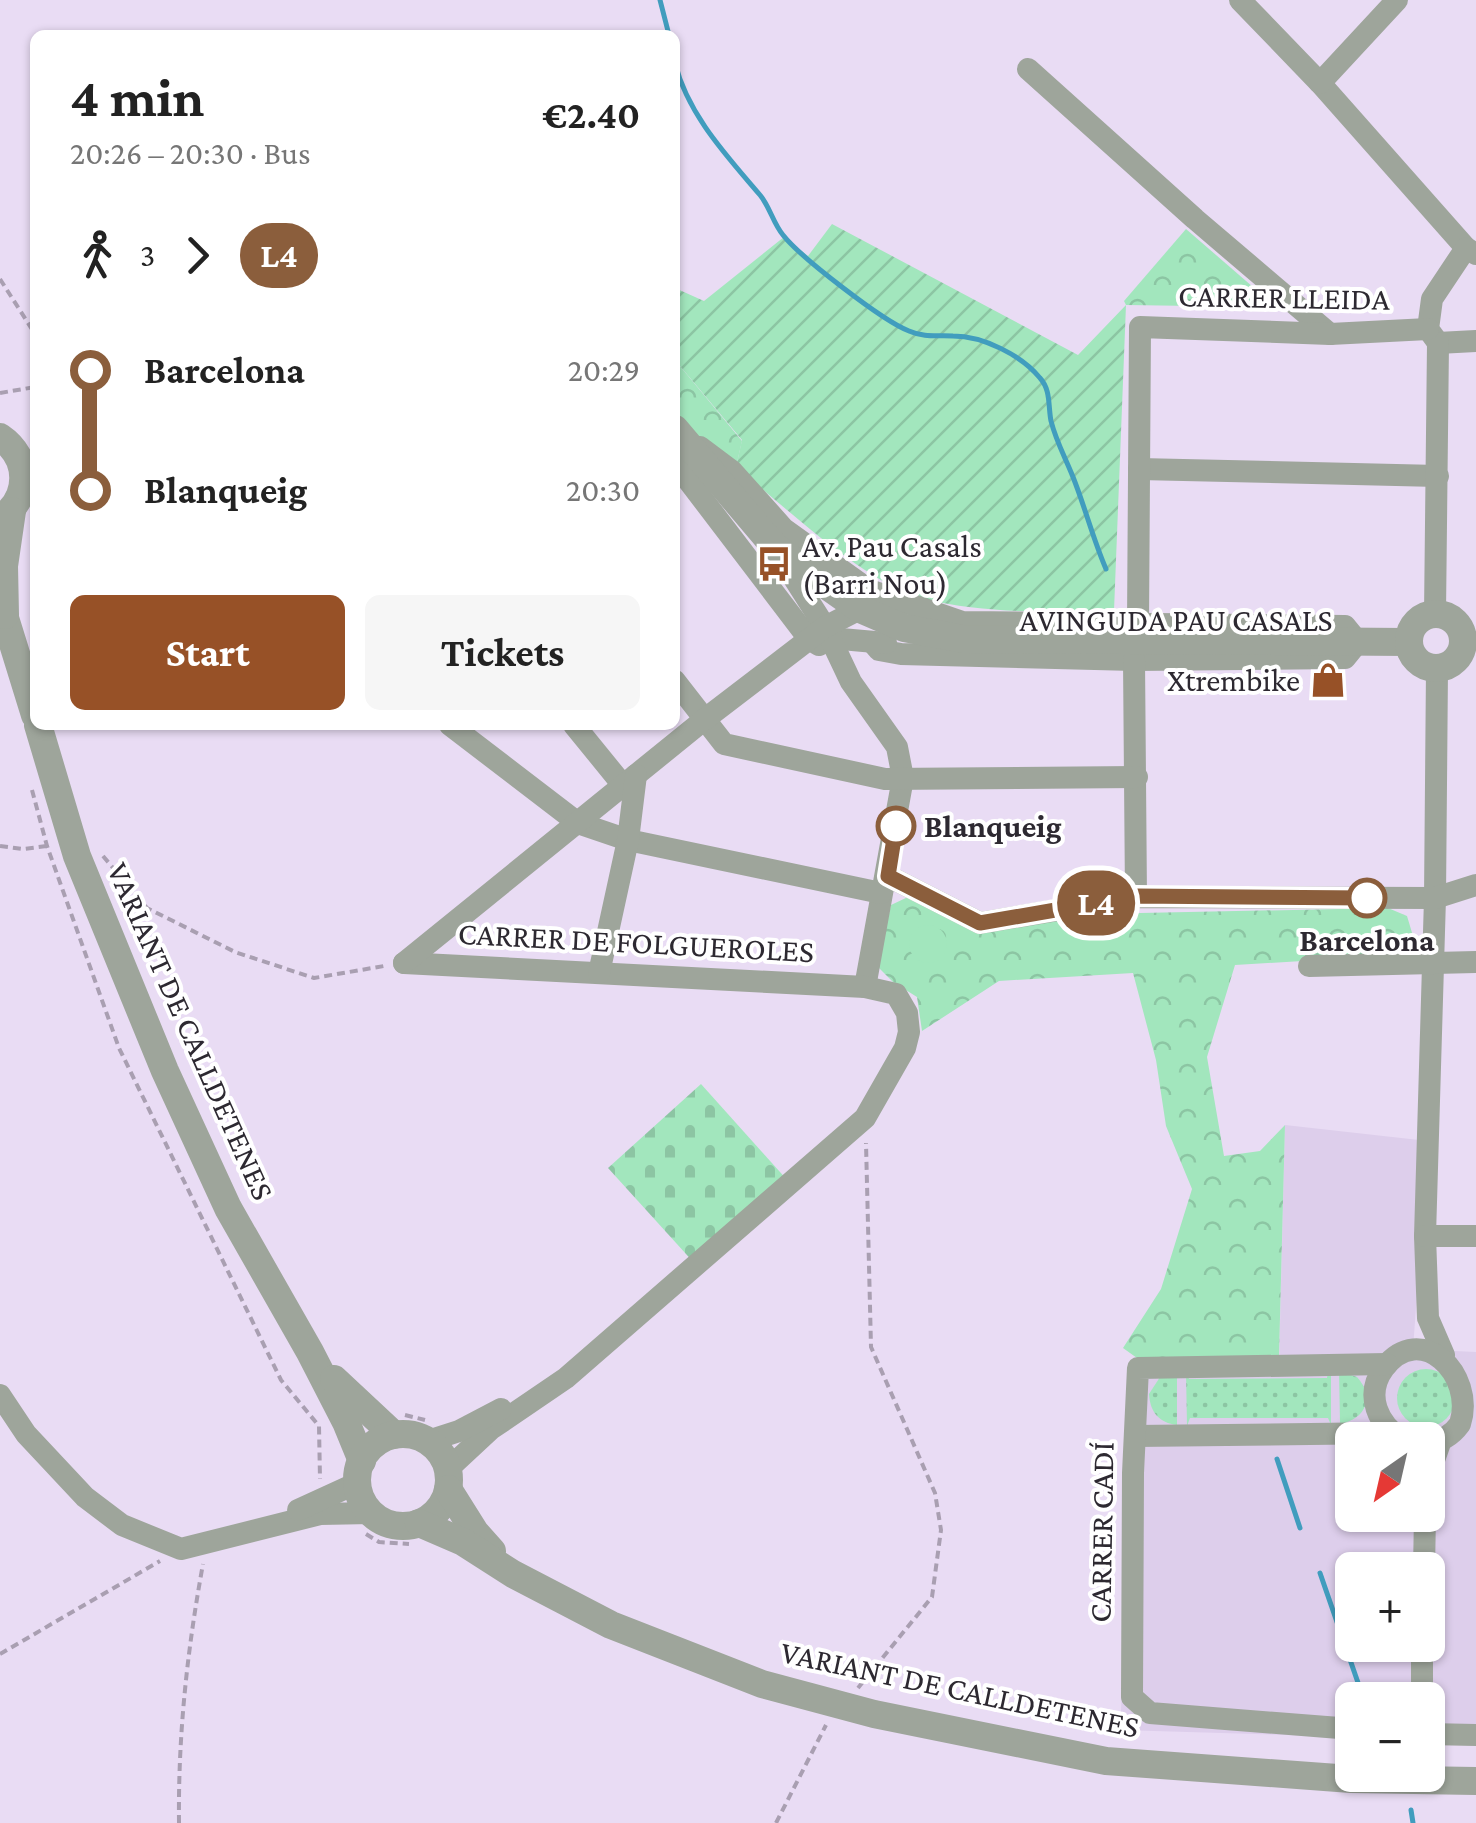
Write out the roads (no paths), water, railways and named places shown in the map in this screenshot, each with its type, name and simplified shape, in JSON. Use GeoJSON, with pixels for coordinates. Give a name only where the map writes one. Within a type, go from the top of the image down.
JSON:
{"type":"FeatureCollection","features":[{"type":"Feature","properties":{"kind":"street"},"geometry":{"type":"LineString","coordinates":[[1240,0],[1473,251]]}},
{"type":"Feature","properties":{"kind":"street"},"geometry":{"type":"LineString","coordinates":[[1320,83],[1397,0]]}},
{"type":"Feature","properties":{"kind":"street"},"geometry":{"type":"LineString","coordinates":[[1028,69],[1330,334]]}},
{"type":"Feature","properties":{"kind":"street","name":"CARRER LLEIDA"},"geometry":{"type":"LineString","coordinates":[[1433,336],[1432,299],[1473,251]]}},
{"type":"Feature","properties":{"kind":"street","name":"CARRER LLEIDA"},"geometry":{"type":"LineString","coordinates":[[1139,469],[1140,327],[1433,336],[1476,342]]}},
{"type":"Feature","properties":{"kind":"street"},"geometry":{"type":"LineString","coordinates":[[1433,336],[1438,476],[1435,614]]}},
{"type":"Feature","properties":{"kind":"street","name":"AVINGUDA PAU CASALS"},"geometry":{"type":"LineString","coordinates":[[680,433],[732,471],[784,529],[869,590],[962,622],[1345,626],[1358,642]]}},
{"type":"Feature","properties":{"kind":"street","name":"AVINGUDA PAU CASALS"},"geometry":{"type":"LineString","coordinates":[[680,435],[774,546],[860,609],[904,628],[964,639]]}},
{"type":"Feature","properties":{"kind":"street"},"geometry":{"type":"LineString","coordinates":[[16,442],[30,476],[6,515],[3,608],[30,698]]}},
{"type":"Feature","properties":{"kind":"street"},"geometry":{"type":"LineString","coordinates":[[680,469],[817,633]]}},
{"type":"Feature","properties":{"kind":"street"},"geometry":{"type":"LineString","coordinates":[[1138,624],[1139,469],[1438,476]]}},
{"type":"Feature","properties":{"kind":"street","name":"AVINGUDA PAU CASALS"},"geometry":{"type":"LineString","coordinates":[[774,546],[817,633],[841,639],[856,648],[900,654],[1134,660],[1344,658],[1358,642]]}},
{"type":"Feature","properties":{"kind":"street"},"geometry":{"type":"LineString","coordinates":[[578,823],[817,633],[860,609]]}},
{"type":"Feature","properties":{"kind":"street"},"geometry":{"type":"LineString","coordinates":[[359,1472],[360,1498],[371,1512],[396,1526],[419,1523],[438,1510],[448,1478],[492,1430],[566,1378],[865,1118],[905,1048],[909,1032],[907,1013],[896,994],[865,987],[904,778],[897,746],[851,682],[860,609]]}},
{"type":"Feature","properties":{"kind":"street"},"geometry":{"type":"LineString","coordinates":[[1435,614],[1449,617],[1470,641],[1450,665],[1436,669],[1422,666],[1412,656],[1408,642],[1411,628],[1421,618],[1435,614]]}},
{"type":"Feature","properties":{"kind":"street","name":"AVINGUDA PAU CASALS"},"geometry":{"type":"LineString","coordinates":[[856,648],[964,639],[1408,642]]}},
{"type":"Feature","properties":{"kind":"street"},"geometry":{"type":"LineString","coordinates":[[1134,660],[1136,896]]}},
{"type":"Feature","properties":{"kind":"street"},"geometry":{"type":"LineString","coordinates":[[1436,669],[1434,962],[1425,1236],[1428,1318],[1448,1357],[1468,1384],[1467,1412],[1450,1434]]}},
{"type":"Feature","properties":{"kind":"street"},"geometry":{"type":"LineString","coordinates":[[680,687],[724,744],[885,779],[1137,777]]}},
{"type":"Feature","properties":{"kind":"street","name":"VARIANT DE CALLDETENES"},"geometry":{"type":"LineString","coordinates":[[39,730],[77,856],[166,1071],[228,1208],[346,1422],[359,1472]]}},
{"type":"Feature","properties":{"kind":"street"},"geometry":{"type":"LineString","coordinates":[[457,730],[578,823],[628,840],[885,884],[980,923],[1136,896],[1435,898],[1476,884]]}},
{"type":"Feature","properties":{"kind":"street"},"geometry":{"type":"LineString","coordinates":[[579,730],[629,780],[628,840],[599,973]]}},
{"type":"Feature","properties":{"kind":"street","name":"CARRER DE FOLGUEROLES"},"geometry":{"type":"LineString","coordinates":[[578,823],[404,963],[865,987]]}},
{"type":"Feature","properties":{"kind":"street"},"geometry":{"type":"LineString","coordinates":[[1309,966],[1476,962]]}},
{"type":"Feature","properties":{"kind":"street"},"geometry":{"type":"LineString","coordinates":[[1425,1236],[1476,1236]]}},
{"type":"Feature","properties":{"kind":"street"},"geometry":{"type":"LineString","coordinates":[[1412,1350],[1428,1318]]}},
{"type":"Feature","properties":{"kind":"street"},"geometry":{"type":"LineString","coordinates":[[428,1442],[459,1431],[537,1390],[629,1325]]}},
{"type":"Feature","properties":{"kind":"street"},"geometry":{"type":"LineString","coordinates":[[1382,1422],[1375,1405],[1378,1376],[1386,1364],[1412,1350],[1476,1358]]}},
{"type":"Feature","properties":{"kind":"street","name":"VARIANT DE CALLDETENES"},"geometry":{"type":"LineString","coordinates":[[310,1352],[350,1397],[394,1435]]}},
{"type":"Feature","properties":{"kind":"street","name":"CARRER CADÍ"},"geometry":{"type":"LineString","coordinates":[[1335,1727],[1150,1713],[1132,1697],[1138,1368],[1386,1364]]}},
{"type":"Feature","properties":{"kind":"street"},"geometry":{"type":"LineString","coordinates":[[0,1395],[26,1434],[85,1497],[122,1525],[181,1549],[205,1551],[320,1514],[371,1512]]}},
{"type":"Feature","properties":{"kind":"street"},"geometry":{"type":"LineString","coordinates":[[205,1551],[324,1498],[359,1472],[376,1442],[394,1435],[419,1436],[428,1442],[442,1455],[448,1478]]}},
{"type":"Feature","properties":{"kind":"street"},"geometry":{"type":"LineString","coordinates":[[1135,1436],[1335,1436]]}},
{"type":"Feature","properties":{"kind":"street","name":"VARIANT DE CALLDETENES"},"geometry":{"type":"LineString","coordinates":[[448,1478],[475,1532],[514,1574]]}},
{"type":"Feature","properties":{"kind":"street","name":"VARIANT DE CALLDETENES"},"geometry":{"type":"LineString","coordinates":[[419,1523],[462,1542],[611,1626],[762,1684],[842,1706],[1106,1761],[1350,1779],[1476,1781]]}},
{"type":"Feature","properties":{"kind":"street"},"geometry":{"type":"LineString","coordinates":[[1445,1734],[1476,1734]]}},
{"type":"Feature","properties":{"kind":"waterway"},"geometry":{"type":"LineString","coordinates":[[660,0],[668,30]]}},
{"type":"Feature","properties":{"kind":"waterway"},"geometry":{"type":"LineString","coordinates":[[680,79],[710,134],[763,200],[783,235],[806,258],[897,325],[920,335],[965,337],[989,343],[1023,362],[1040,378],[1048,393],[1055,435],[1106,569]]}},
{"type":"Feature","properties":{"kind":"waterway"},"geometry":{"type":"LineString","coordinates":[[1277,1459],[1300,1528]]}},
{"type":"Feature","properties":{"kind":"waterway"},"geometry":{"type":"LineString","coordinates":[[1320,1573],[1358,1682]]}},
{"type":"Feature","properties":{"kind":"waterway"},"geometry":{"type":"LineString","coordinates":[[1411,1810],[1413,1823]]}},
{"type":"Feature","properties":{"kind":"place","name":"Av. Pau Casals (Barri Nou)"},"geometry":{"type":"Point","coordinates":[774,564]}},
{"type":"Feature","properties":{"kind":"place","name":"Xtrembike"},"geometry":{"type":"Point","coordinates":[1328,680]}},
{"type":"Feature","properties":{"kind":"place","name":"Blanqueig"},"geometry":{"type":"Point","coordinates":[896,826]}},
{"type":"Feature","properties":{"kind":"place","name":"Barcelona"},"geometry":{"type":"Point","coordinates":[1367,898]}}]}
